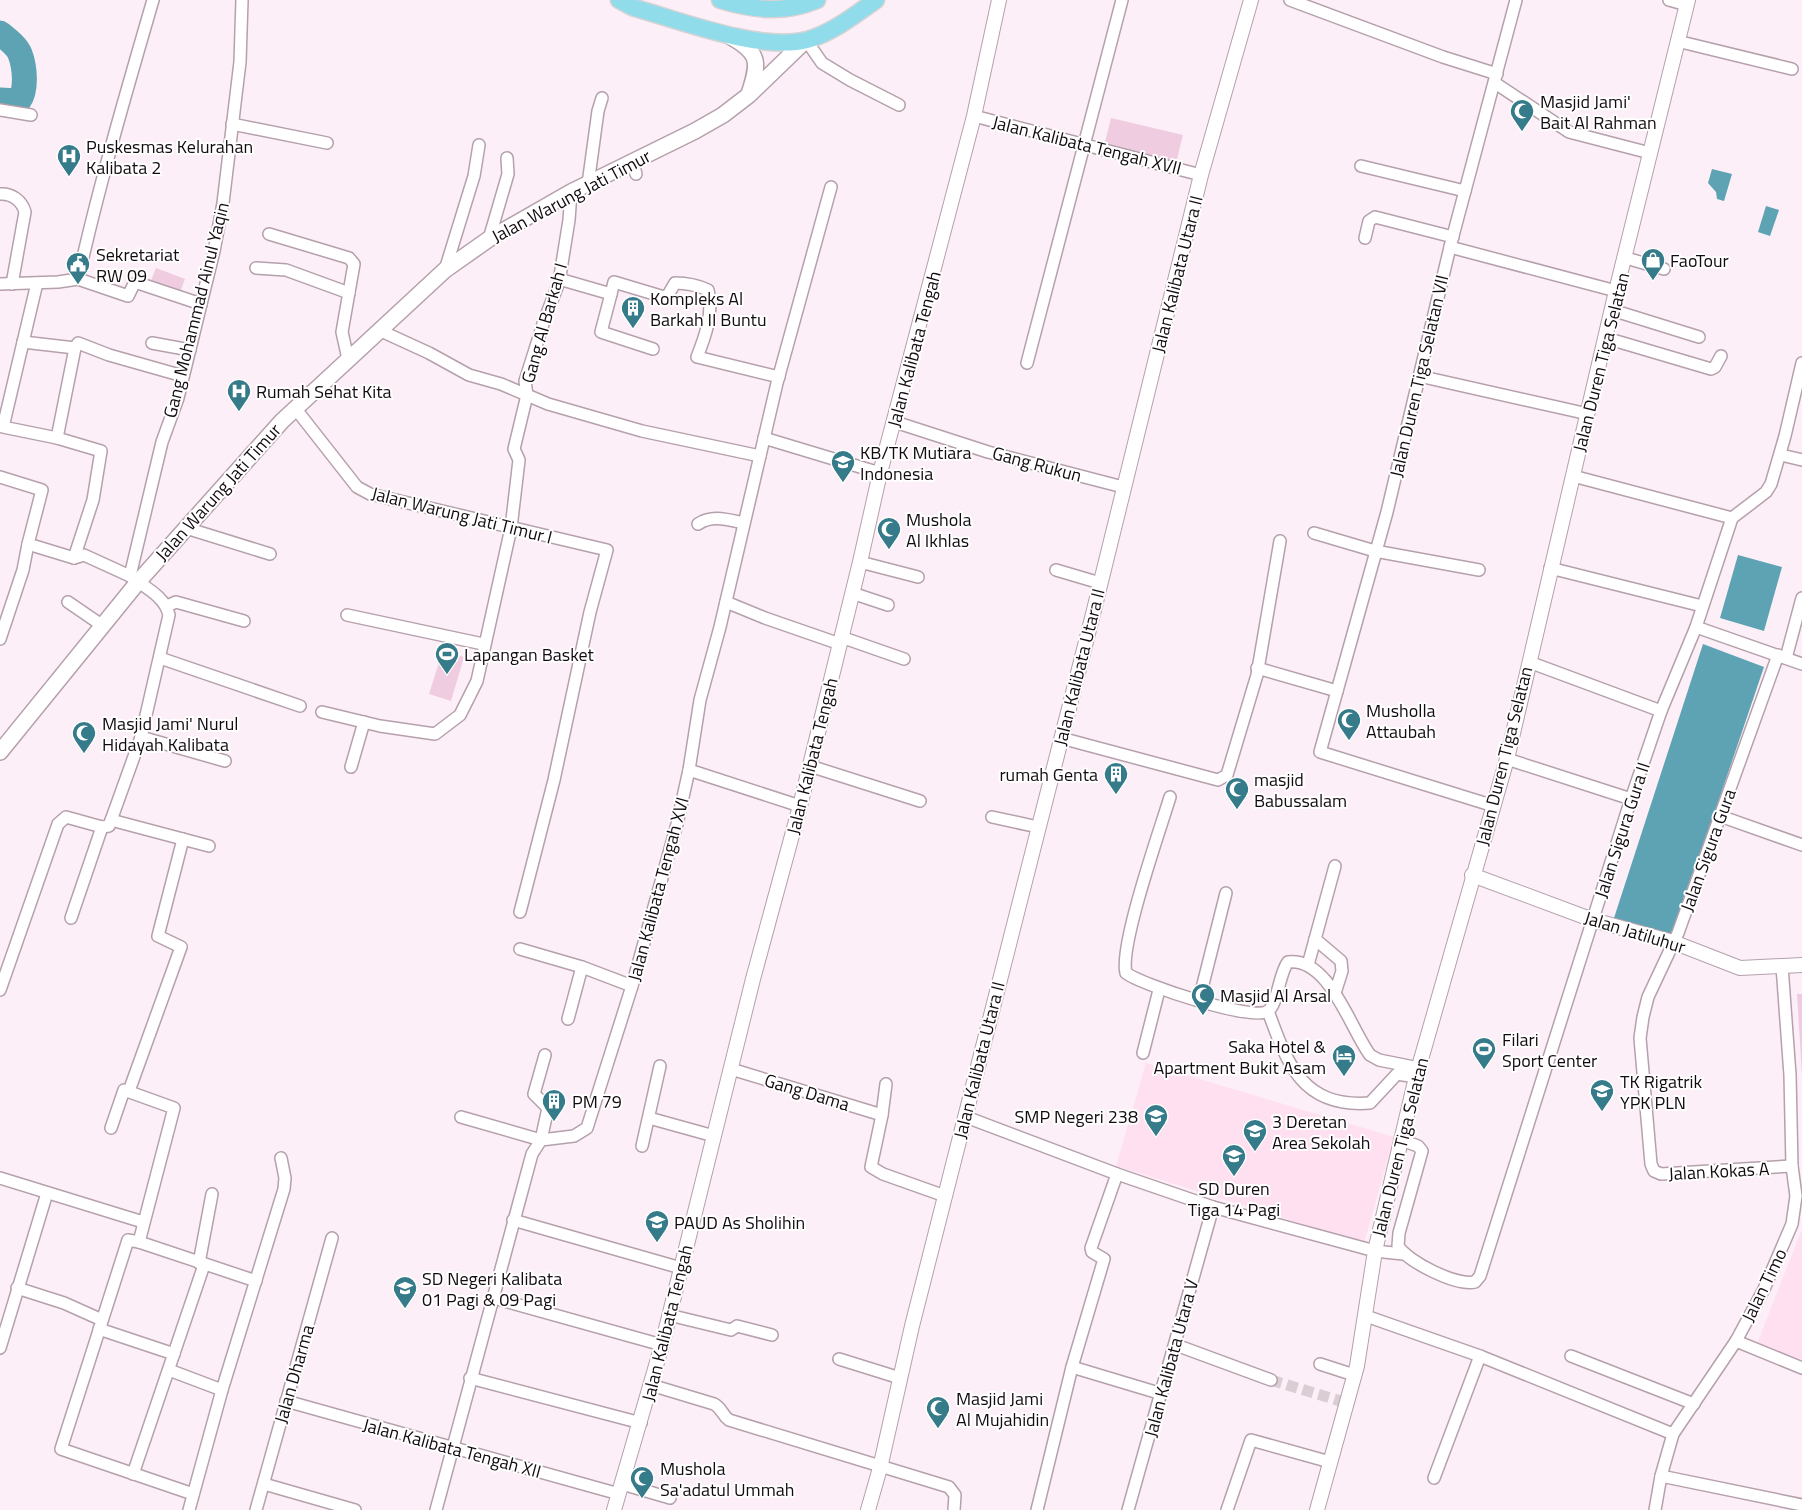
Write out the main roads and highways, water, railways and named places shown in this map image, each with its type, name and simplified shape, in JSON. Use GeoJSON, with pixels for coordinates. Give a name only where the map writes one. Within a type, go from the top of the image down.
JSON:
{"type":"FeatureCollection","features":[{"type":"Feature","properties":{"kind":"main road"},"geometry":{"type":"LineString","coordinates":[[619,0],[632,6],[727,34],[784,42],[806,40],[848,20],[876,0]]}},
{"type":"Feature","properties":{"kind":"main road"},"geometry":{"type":"LineString","coordinates":[[720,0],[742,7],[772,11],[801,6],[817,0]]}},
{"type":"Feature","properties":{"kind":"main road"},"geometry":{"type":"LineString","coordinates":[[727,34],[750,48],[754,55],[755,72],[749,96]]}},
{"type":"Feature","properties":{"kind":"main road","name":"Jalan Warung Jati Timur"},"geometry":{"type":"LineString","coordinates":[[0,752],[103,626],[134,579],[186,528],[295,408],[381,331],[445,270],[489,238],[571,192],[634,168],[695,132],[749,96],[806,40]]}},
{"type":"Feature","properties":{"kind":"water"},"geometry":{"type":"Polygon","coordinates":[[[1712,169],[1732,174],[1724,201],[1717,199],[1716,192],[1708,183],[1712,169]]]}},
{"type":"Feature","properties":{"kind":"water"},"geometry":{"type":"Polygon","coordinates":[[[1766,206],[1779,210],[1770,236],[1758,232],[1766,206]]]}},
{"type":"Feature","properties":{"kind":"water"},"geometry":{"type":"Polygon","coordinates":[[[1738,555],[1782,567],[1764,631],[1720,618],[1738,555]]]}},
{"type":"Feature","properties":{"kind":"water"},"geometry":{"type":"Polygon","coordinates":[[[1703,644],[1764,667],[1673,935],[1614,918],[1703,644]]]}},
{"type":"Feature","properties":{"kind":"waterway"},"geometry":{"type":"LineString","coordinates":[[0,33],[19,51],[24,78],[22,96],[19,101],[0,100]]}},
{"type":"Feature","properties":{"kind":"tunnel"},"geometry":{"type":"LineString","coordinates":[[1271,1380],[1347,1403]]}},
{"type":"Feature","properties":{"kind":"place","name":"Masjid Jami' Bait Al Rahman"},"geometry":{"type":"Point","coordinates":[1522,132]}},
{"type":"Feature","properties":{"kind":"place","name":"Puskesmas Kelurahan Kalibata 2"},"geometry":{"type":"Point","coordinates":[69,177]}},
{"type":"Feature","properties":{"kind":"place","name":"FaoTour"},"geometry":{"type":"Point","coordinates":[1653,281]}},
{"type":"Feature","properties":{"kind":"place","name":"Sekretariat RW 09"},"geometry":{"type":"Point","coordinates":[78,285]}},
{"type":"Feature","properties":{"kind":"place","name":"Kompleks Al Barkah II Buntu"},"geometry":{"type":"Point","coordinates":[633,329]}},
{"type":"Feature","properties":{"kind":"place","name":"Rumah Sehat Kita"},"geometry":{"type":"Point","coordinates":[239,412]}},
{"type":"Feature","properties":{"kind":"place","name":"KB/TK Mutiara Indonesia"},"geometry":{"type":"Point","coordinates":[843,483]}},
{"type":"Feature","properties":{"kind":"place","name":"Mushola Al Ikhlas"},"geometry":{"type":"Point","coordinates":[889,550]}},
{"type":"Feature","properties":{"kind":"place","name":"Lapangan Basket"},"geometry":{"type":"Point","coordinates":[447,675]}},
{"type":"Feature","properties":{"kind":"place","name":"Musholla Attaubah"},"geometry":{"type":"Point","coordinates":[1349,741]}},
{"type":"Feature","properties":{"kind":"place","name":"Masjid Jami' Nurul Hidayah Kalibata"},"geometry":{"type":"Point","coordinates":[84,754]}},
{"type":"Feature","properties":{"kind":"place","name":"rumah Genta"},"geometry":{"type":"Point","coordinates":[1116,795]}},
{"type":"Feature","properties":{"kind":"place","name":"masjid Babussalam"},"geometry":{"type":"Point","coordinates":[1237,810]}},
{"type":"Feature","properties":{"kind":"place","name":"Masjid Al Arsal"},"geometry":{"type":"Point","coordinates":[1203,1016]}},
{"type":"Feature","properties":{"kind":"place","name":"Filari Sport Center"},"geometry":{"type":"Point","coordinates":[1484,1070]}},
{"type":"Feature","properties":{"kind":"place","name":"Saka Hotel & Apartment Bukit Asam"},"geometry":{"type":"Point","coordinates":[1344,1077]}},
{"type":"Feature","properties":{"kind":"place","name":"TK Rigatrik YPK PLN"},"geometry":{"type":"Point","coordinates":[1602,1112]}},
{"type":"Feature","properties":{"kind":"place","name":"PM 79"},"geometry":{"type":"Point","coordinates":[554,1122]}},
{"type":"Feature","properties":{"kind":"place","name":"SMP Negeri 238"},"geometry":{"type":"Point","coordinates":[1156,1137]}},
{"type":"Feature","properties":{"kind":"place","name":"3 Deretan Area Sekolah"},"geometry":{"type":"Point","coordinates":[1255,1152]}},
{"type":"Feature","properties":{"kind":"place","name":"SD Duren Tiga 14 Pagi"},"geometry":{"type":"Point","coordinates":[1234,1177]}},
{"type":"Feature","properties":{"kind":"place","name":"PAUD As Sholihin"},"geometry":{"type":"Point","coordinates":[657,1243]}},
{"type":"Feature","properties":{"kind":"place","name":"SD Negeri Kalibata 01 Pagi & 09 Pagi"},"geometry":{"type":"Point","coordinates":[405,1309]}},
{"type":"Feature","properties":{"kind":"place","name":"Masjid Jami Al Mujahidin"},"geometry":{"type":"Point","coordinates":[938,1429]}},
{"type":"Feature","properties":{"kind":"place","name":"Mushola Sa'adatul Ummah"},"geometry":{"type":"Point","coordinates":[642,1499]}}]}
